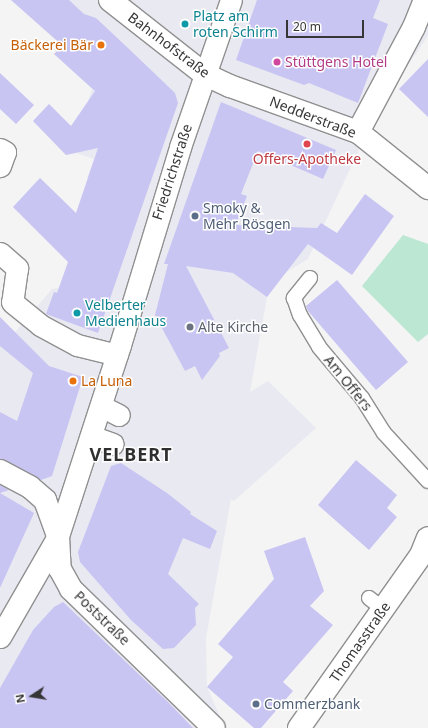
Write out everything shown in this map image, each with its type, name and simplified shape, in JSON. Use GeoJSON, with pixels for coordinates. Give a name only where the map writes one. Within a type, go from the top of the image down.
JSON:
{"type":"FeatureCollection","features":[{"type":"Feature","properties":{"kind":"street","name":"Bahnhofstraße"},"geometry":{"type":"LineString","coordinates":[[110,0],[204,74],[230,86]]}},
{"type":"Feature","properties":{"kind":"street","name":"Friedrichstraße"},"geometry":{"type":"LineString","coordinates":[[0,637],[58,536],[101,406],[124,350],[150,269],[204,74],[231,0]]}},
{"type":"Feature","properties":{"kind":"street"},"geometry":{"type":"LineString","coordinates":[[358,132],[414,27],[425,0]]}},
{"type":"Feature","properties":{"kind":"street","name":"Nedderstraße"},"geometry":{"type":"LineString","coordinates":[[230,86],[358,132],[428,188]]}},
{"type":"Feature","properties":{"kind":"street"},"geometry":{"type":"LineString","coordinates":[[0,149],[5,152],[0,166]]}},
{"type":"Feature","properties":{"kind":"street"},"geometry":{"type":"LineString","coordinates":[[0,252],[17,268],[12,302],[40,326],[77,345],[124,350]]}},
{"type":"Feature","properties":{"kind":"street"},"geometry":{"type":"LineString","coordinates":[[101,406],[119,415]]}},
{"type":"Feature","properties":{"kind":"street"},"geometry":{"type":"LineString","coordinates":[[92,436],[113,444]]}},
{"type":"Feature","properties":{"kind":"street","name":"Poststraße"},"geometry":{"type":"LineString","coordinates":[[0,471],[30,487],[45,500],[58,536],[60,569],[70,589],[214,728]]}},
{"type":"Feature","properties":{"kind":"street","name":"Thomasstraße"},"geometry":{"type":"LineString","coordinates":[[299,728],[376,604],[426,553]]}},
{"type":"Feature","properties":{"kind":"lane","name":"Am Offers"},"geometry":{"type":"LineString","coordinates":[[310,278],[294,298],[300,315],[318,347],[362,398],[384,433],[428,481]]}},
{"type":"Feature","properties":{"kind":"shaded area"},"geometry":{"type":"Polygon","coordinates":[[[11,0],[428,0],[428,36],[379,107],[308,259],[285,273],[267,297],[250,392],[268,381],[316,428],[234,501],[231,499],[206,638],[207,687],[225,728],[0,728],[0,317],[15,332],[52,289],[67,287],[68,261],[13,207],[40,178],[71,208],[69,213],[74,224],[97,181],[87,178],[94,159],[76,153],[66,155],[33,121],[49,104],[71,126],[87,104],[92,89],[54,54],[62,46],[11,0]]]}},
{"type":"Feature","properties":{"kind":"green space"},"geometry":{"type":"Polygon","coordinates":[[[403,235],[428,244],[428,334],[418,342],[362,286],[403,235]]]}},
{"type":"Feature","properties":{"kind":"building"},"geometry":{"type":"Polygon","coordinates":[[[11,0],[69,0],[84,14],[96,18],[129,49],[175,93],[178,103],[98,333],[46,314],[54,292],[57,293],[68,262],[13,207],[40,178],[76,213],[98,148],[66,155],[33,121],[49,104],[71,126],[95,91],[54,54],[63,46],[11,0]]]}},
{"type":"Feature","properties":{"kind":"building"},"geometry":{"type":"Polygon","coordinates":[[[257,0],[380,0],[373,18],[388,24],[358,103],[309,83],[304,85],[236,60],[257,0]]]}},
{"type":"Feature","properties":{"kind":"building"},"geometry":{"type":"Polygon","coordinates":[[[428,59],[428,117],[399,89],[428,59]]]}},
{"type":"Feature","properties":{"kind":"building"},"geometry":{"type":"Polygon","coordinates":[[[0,73],[34,105],[16,124],[0,109],[0,73]]]}},
{"type":"Feature","properties":{"kind":"building"},"geometry":{"type":"Polygon","coordinates":[[[221,102],[336,150],[323,179],[258,151],[241,194],[247,196],[236,225],[317,228],[321,223],[337,233],[365,194],[394,216],[352,275],[308,244],[267,297],[233,273],[186,266],[229,348],[219,353],[220,356],[202,380],[195,366],[185,371],[155,315],[168,264],[164,264],[221,102]]]}},
{"type":"Feature","properties":{"kind":"building"},"geometry":{"type":"Polygon","coordinates":[[[337,280],[408,362],[376,390],[308,311],[306,306],[337,280]]]}},
{"type":"Feature","properties":{"kind":"building"},"geometry":{"type":"Polygon","coordinates":[[[0,317],[49,366],[83,377],[52,476],[41,480],[0,459],[0,412],[17,421],[33,373],[0,346],[0,317]]]}},
{"type":"Feature","properties":{"kind":"building"},"geometry":{"type":"Polygon","coordinates":[[[356,460],[397,495],[387,508],[397,517],[369,550],[318,505],[356,460]]]}},
{"type":"Feature","properties":{"kind":"building"},"geometry":{"type":"Polygon","coordinates":[[[121,463],[167,493],[191,512],[190,514],[217,531],[210,549],[183,538],[168,574],[199,604],[195,608],[196,625],[174,648],[163,649],[131,620],[80,562],[78,552],[111,466],[121,463]]]}},
{"type":"Feature","properties":{"kind":"building"},"geometry":{"type":"Polygon","coordinates":[[[0,485],[9,490],[0,493],[0,485]]]}},
{"type":"Feature","properties":{"kind":"building"},"geometry":{"type":"Polygon","coordinates":[[[0,493],[34,513],[0,588],[0,493]]]}},
{"type":"Feature","properties":{"kind":"building"},"geometry":{"type":"Polygon","coordinates":[[[305,537],[324,591],[310,606],[333,625],[283,682],[293,691],[261,728],[254,728],[207,687],[233,657],[218,644],[274,579],[264,551],[305,537]]]}},
{"type":"Feature","properties":{"kind":"building"},"geometry":{"type":"Polygon","coordinates":[[[63,602],[168,702],[193,728],[0,728],[0,688],[33,630],[54,607],[63,602]]]}},
{"type":"Feature","properties":{"kind":"place","name":"Platz am roten Schirm"},"geometry":{"type":"Point","coordinates":[185,24]}},
{"type":"Feature","properties":{"kind":"place","name":"Bäckerei Bär"},"geometry":{"type":"Point","coordinates":[101,45]}},
{"type":"Feature","properties":{"kind":"place","name":"Stüttgens Hotel"},"geometry":{"type":"Point","coordinates":[277,62]}},
{"type":"Feature","properties":{"kind":"place","name":"Offers-Apotheke"},"geometry":{"type":"Point","coordinates":[307,144]}},
{"type":"Feature","properties":{"kind":"place","name":"Smoky & Mehr Rösgen"},"geometry":{"type":"Point","coordinates":[195,216]}},
{"type":"Feature","properties":{"kind":"place","name":"Velberter Medienhaus"},"geometry":{"type":"Point","coordinates":[77,313]}},
{"type":"Feature","properties":{"kind":"place","name":"Alte Kirche"},"geometry":{"type":"Point","coordinates":[190,327]}},
{"type":"Feature","properties":{"kind":"place","name":"La Luna"},"geometry":{"type":"Point","coordinates":[73,381]}},
{"type":"Feature","properties":{"kind":"place","name":"Commerzbank"},"geometry":{"type":"Point","coordinates":[256,704]}},
{"type":"Feature","properties":{"kind":"district","name":"VELBERT"},"geometry":{"type":"Point","coordinates":[131,454]}}]}
